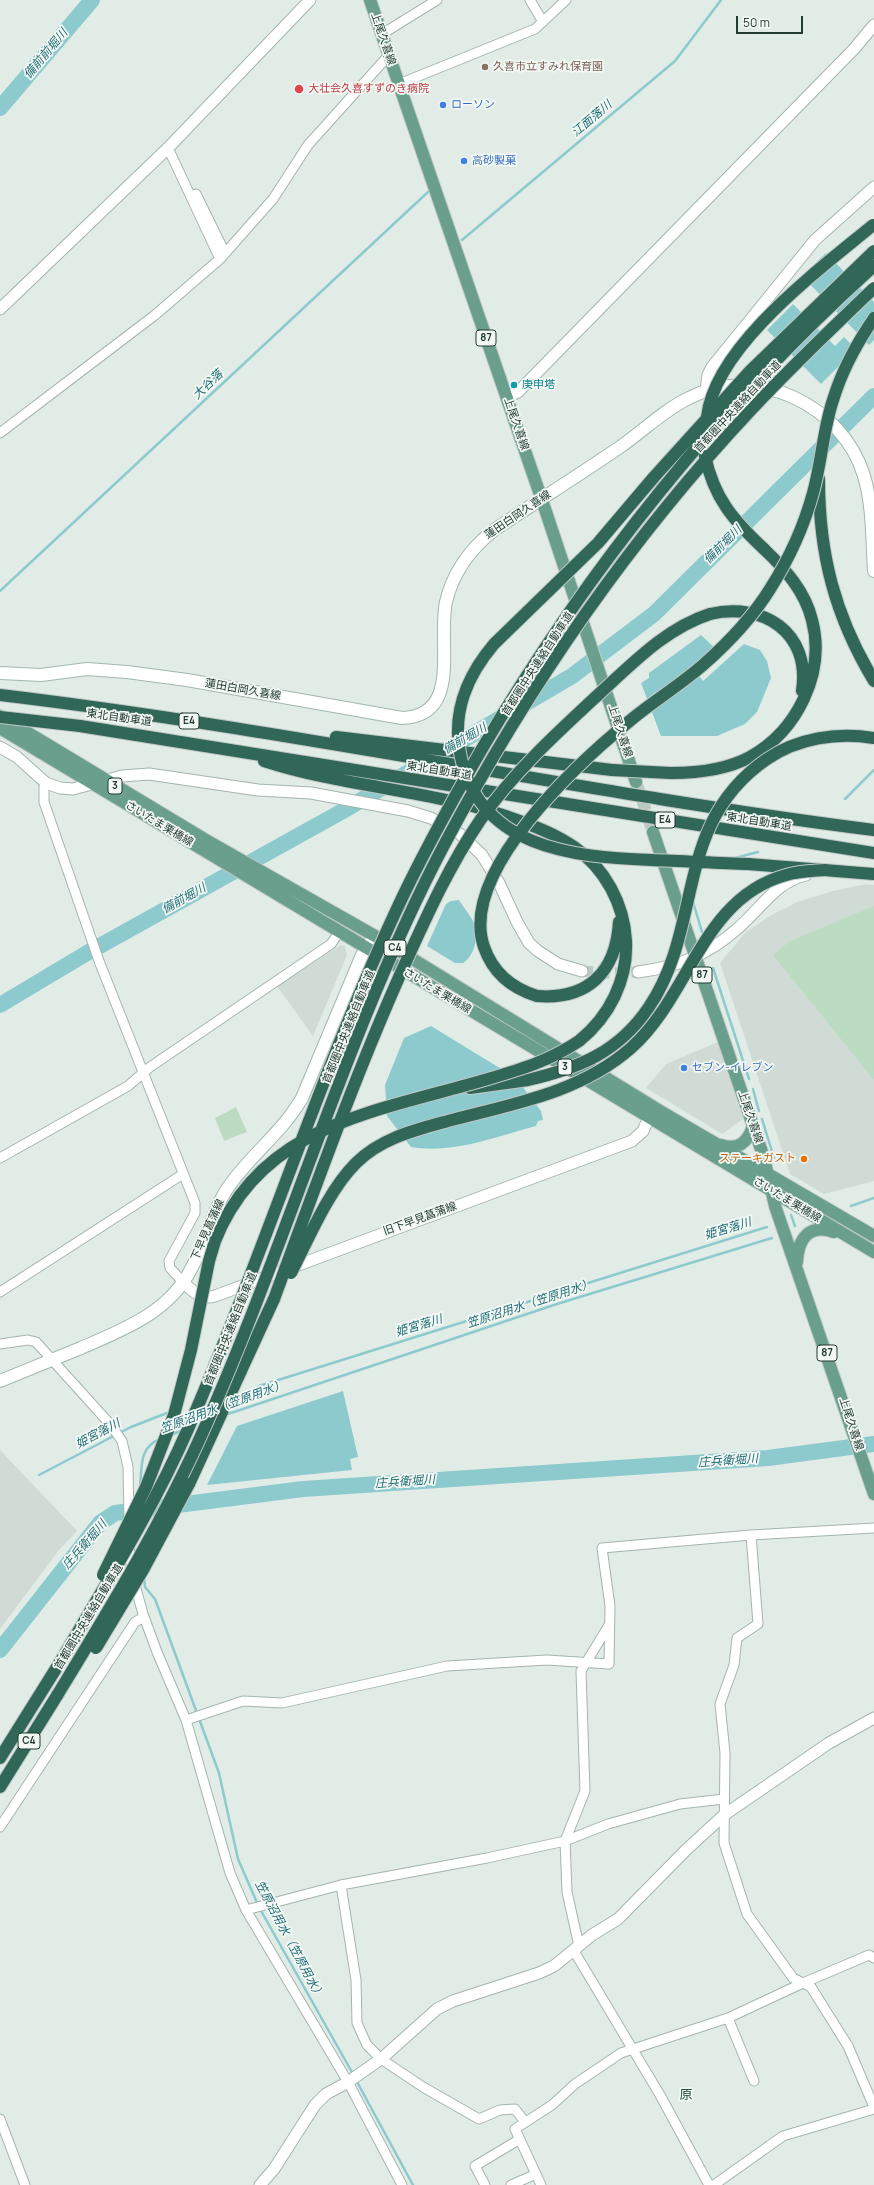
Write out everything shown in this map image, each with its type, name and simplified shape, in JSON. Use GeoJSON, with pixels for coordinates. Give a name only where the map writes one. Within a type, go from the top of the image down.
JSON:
{"type":"FeatureCollection","features":[{"type":"Feature","properties":{"kind":"highway"},"geometry":{"type":"LineString","coordinates":[[296,737],[325,736],[390,742],[612,770],[671,773],[707,770],[742,761],[766,747],[798,712],[810,686],[816,654],[815,636],[812,620],[801,594],[788,574],[742,528],[727,511],[717,494],[709,475],[704,454],[705,434],[712,395],[727,365],[746,340],[822,267],[874,224]]}},
{"type":"Feature","properties":{"kind":"highway"},"geometry":{"type":"LineString","coordinates":[[874,251],[750,371],[668,461],[598,544],[494,644],[467,684],[458,712],[457,728],[461,758],[465,771],[471,785],[481,801],[512,831],[540,845],[556,850],[600,858],[748,864],[874,874]]}},
{"type":"Feature","properties":{"kind":"highway","name":"首都圏中央連絡自動車道"},"geometry":{"type":"LineString","coordinates":[[0,1758],[62,1659],[122,1557],[186,1433],[243,1297],[336,1051],[366,977],[428,844],[462,782],[544,648],[591,580],[638,519],[739,401],[804,334],[874,266]]}},
{"type":"Feature","properties":{"kind":"highway","name":"首都圏中央連絡自動車道"},"geometry":{"type":"LineString","coordinates":[[0,1787],[58,1694],[142,1552],[204,1429],[264,1282],[349,1059],[380,984],[443,848],[482,778],[521,712],[558,654],[607,585],[653,525],[751,410],[874,288]]}},
{"type":"Feature","properties":{"kind":"highway"},"geometry":{"type":"LineString","coordinates":[[612,892],[618,910],[619,922],[616,945],[607,966],[598,978],[575,993],[550,997],[537,996],[513,986],[502,977],[487,956],[482,942],[480,927],[484,898],[498,865],[525,826],[575,770],[633,718],[703,665],[750,617],[769,590],[794,545],[809,508],[819,466],[826,422],[841,378],[854,350],[874,318]]}},
{"type":"Feature","properties":{"kind":"highway"},"geometry":{"type":"LineString","coordinates":[[819,466],[819,513],[828,571],[843,618],[874,681]]}},
{"type":"Feature","properties":{"kind":"highway"},"geometry":{"type":"LineString","coordinates":[[58,1694],[78,1675],[107,1631],[172,1517],[221,1418],[274,1299],[360,1070],[390,998],[437,896],[482,818],[520,772],[607,687],[671,633],[684,624],[710,614],[731,610],[749,612],[771,619],[783,628],[792,639],[803,666],[803,682],[800,699],[791,720]]}},
{"type":"Feature","properties":{"kind":"highway","name":"東北自動車道"},"geometry":{"type":"LineString","coordinates":[[0,696],[82,705],[296,737],[481,771],[796,820],[874,830]]}},
{"type":"Feature","properties":{"kind":"highway","name":"東北自動車道"},"geometry":{"type":"LineString","coordinates":[[0,716],[80,726],[224,748],[456,787],[874,853]]}},
{"type":"Feature","properties":{"kind":"highway"},"geometry":{"type":"LineString","coordinates":[[443,1092],[528,1080],[558,1073],[587,1061],[615,1044],[639,1020],[658,991],[676,942],[698,855],[713,819],[733,788],[760,764],[790,746],[826,737],[845,736],[874,738]]}},
{"type":"Feature","properties":{"kind":"highway"},"geometry":{"type":"LineString","coordinates":[[62,1659],[123,1535],[160,1453],[174,1415],[186,1370],[209,1261],[219,1230],[246,1185],[264,1167],[302,1139],[351,1118],[540,1064],[579,1041],[606,1012],[621,983],[627,953],[625,924],[619,902],[592,863],[575,848],[546,831],[474,806],[275,765],[224,748]]}},
{"type":"Feature","properties":{"kind":"highway"},"geometry":{"type":"LineString","coordinates":[[274,1299],[284,1286],[319,1219],[345,1175],[369,1152],[395,1137],[536,1098],[575,1084],[604,1069],[632,1048],[657,1020],[715,925],[735,903],[756,888],[787,874],[825,870]]}},
{"type":"Feature","properties":{"kind":"main road","name":"上尾久喜線"},"geometry":{"type":"LineString","coordinates":[[370,0],[542,499],[636,782]]}},
{"type":"Feature","properties":{"kind":"main road","name":"蓮田白岡久喜線"},"geometry":{"type":"LineString","coordinates":[[0,673],[41,675],[98,669],[187,680],[398,718],[419,716],[432,707],[442,687],[444,614],[449,592],[458,570],[471,551],[487,535],[621,446],[669,410],[688,398],[706,391],[734,386],[759,386],[783,393],[804,402],[824,415],[849,443],[864,475],[870,507],[874,572]]}},
{"type":"Feature","properties":{"kind":"main road","name":"さいたま栗橋線"},"geometry":{"type":"LineString","coordinates":[[0,716],[204,839],[375,936],[769,1176],[874,1236]]}},
{"type":"Feature","properties":{"kind":"main road","name":"さいたま栗橋線"},"geometry":{"type":"LineString","coordinates":[[0,728],[367,947],[442,995],[874,1252]]}},
{"type":"Feature","properties":{"kind":"main road","name":"上尾久喜線"},"geometry":{"type":"LineString","coordinates":[[653,832],[753,1126],[769,1176],[775,1206],[874,1494]]}},
{"type":"Feature","properties":{"kind":"main road","name":"下早見菖蒲線"},"geometry":{"type":"LineString","coordinates":[[0,1381],[53,1360],[138,1322],[171,1296],[183,1282],[190,1272],[210,1220],[227,1190],[242,1169],[292,1114],[302,1098],[367,947],[375,936]]}},
{"type":"Feature","properties":{"kind":"main road"},"geometry":{"type":"LineString","coordinates":[[716,1144],[735,1147],[742,1144],[750,1135],[753,1126]]}},
{"type":"Feature","properties":{"kind":"main road"},"geometry":{"type":"LineString","coordinates":[[797,1267],[799,1246],[804,1237],[810,1232],[820,1229],[847,1236]]}},
{"type":"Feature","properties":{"kind":"street"},"geometry":{"type":"LineString","coordinates":[[0,309],[170,146],[310,0]]}},
{"type":"Feature","properties":{"kind":"street"},"geometry":{"type":"LineString","coordinates":[[382,34],[437,0]]}},
{"type":"Feature","properties":{"kind":"street"},"geometry":{"type":"LineString","coordinates":[[530,0],[543,22]]}},
{"type":"Feature","properties":{"kind":"street"},"geometry":{"type":"LineString","coordinates":[[399,84],[514,40],[535,29],[566,0]]}},
{"type":"Feature","properties":{"kind":"street"},"geometry":{"type":"LineString","coordinates":[[507,397],[518,392],[800,104],[874,25]]}},
{"type":"Feature","properties":{"kind":"street"},"geometry":{"type":"LineString","coordinates":[[0,433],[155,315],[222,256],[272,198],[308,145],[389,55]]}},
{"type":"Feature","properties":{"kind":"street"},"geometry":{"type":"LineString","coordinates":[[170,146],[222,256]]}},
{"type":"Feature","properties":{"kind":"street"},"geometry":{"type":"LineString","coordinates":[[706,391],[708,375],[712,367],[788,272],[837,219],[874,187]]}},
{"type":"Feature","properties":{"kind":"street"},"geometry":{"type":"LineString","coordinates":[[0,747],[17,757],[46,783],[67,789],[135,774],[149,774],[258,790],[311,793],[408,811],[444,824],[460,834],[474,846],[491,867],[529,942],[538,951],[558,964],[582,970]]}},
{"type":"Feature","properties":{"kind":"street"},"geometry":{"type":"LineString","coordinates":[[46,783],[44,787],[44,802],[99,961],[195,1203],[196,1211],[170,1257],[169,1265],[183,1282]]}},
{"type":"Feature","properties":{"kind":"street"},"geometry":{"type":"LineString","coordinates":[[638,972],[675,965],[696,958],[736,931],[772,895],[794,879],[826,873],[874,880]]}},
{"type":"Feature","properties":{"kind":"street"},"geometry":{"type":"LineString","coordinates":[[0,1158],[128,1086],[143,1072],[331,944],[340,931]]}},
{"type":"Feature","properties":{"kind":"street","name":"旧下早見菖蒲線"},"geometry":{"type":"LineString","coordinates":[[183,1282],[194,1292],[204,1297],[215,1296],[632,1141],[643,1131],[649,1117]]}},
{"type":"Feature","properties":{"kind":"street"},"geometry":{"type":"LineString","coordinates":[[0,1292],[183,1174]]}},
{"type":"Feature","properties":{"kind":"street"},"geometry":{"type":"LineString","coordinates":[[0,1344],[32,1340],[53,1360],[110,1424],[122,1442],[128,1467],[129,1550],[132,1574],[144,1617],[186,1720],[230,1873],[246,1910],[348,2082],[402,2185]]}},
{"type":"Feature","properties":{"kind":"street"},"geometry":{"type":"LineString","coordinates":[[186,1720],[243,1701],[282,1703],[446,1666],[547,1660],[609,1664],[610,1606],[602,1548],[751,1535],[874,1528]]}},
{"type":"Feature","properties":{"kind":"street"},"geometry":{"type":"LineString","coordinates":[[714,2185],[784,2136],[874,2108],[848,2046],[811,1987],[793,1978],[747,1914],[724,1843],[725,1753],[720,1704],[734,1664],[737,1638],[758,1624],[751,1535]]}},
{"type":"Feature","properties":{"kind":"street"},"geometry":{"type":"LineString","coordinates":[[0,1827],[135,1622],[144,1617]]}},
{"type":"Feature","properties":{"kind":"street"},"geometry":{"type":"LineString","coordinates":[[610,1625],[581,1671],[586,1791],[565,1841],[567,1892],[576,1948],[709,2185]]}},
{"type":"Feature","properties":{"kind":"street"},"geometry":{"type":"LineString","coordinates":[[260,2185],[274,2169],[316,2105],[326,2094],[348,2082],[381,2059],[437,2009],[453,2001],[540,1973],[554,1966],[592,1935],[622,1915],[686,1850],[724,1815],[829,1743],[874,1718]]}},
{"type":"Feature","properties":{"kind":"street"},"geometry":{"type":"LineString","coordinates":[[246,1910],[341,1885],[486,1858],[565,1841],[608,1824],[680,1804],[724,1799]]}},
{"type":"Feature","properties":{"kind":"street"},"geometry":{"type":"LineString","coordinates":[[341,1885],[356,1980],[357,2023],[367,2045],[381,2059],[423,2087],[479,2119],[500,2110],[515,2109],[525,2122]]}},
{"type":"Feature","properties":{"kind":"street"},"geometry":{"type":"LineString","coordinates":[[541,2185],[515,2129],[552,2105],[575,2084],[621,2053],[728,2018],[803,1983],[869,1955],[874,1958]]}},
{"type":"Feature","properties":{"kind":"street"},"geometry":{"type":"LineString","coordinates":[[728,2018],[754,2081]]}},
{"type":"Feature","properties":{"kind":"street"},"geometry":{"type":"LineString","coordinates":[[0,2119],[25,2185]]}},
{"type":"Feature","properties":{"kind":"street"},"geometry":{"type":"LineString","coordinates":[[485,2185],[475,2166],[520,2139]]}},
{"type":"Feature","properties":{"kind":"street"},"geometry":{"type":"LineString","coordinates":[[512,2185],[536,2174]]}},
{"type":"Feature","properties":{"kind":"shaded area"},"geometry":{"type":"Polygon","coordinates":[[[866,884],[874,885],[874,1181],[824,1194],[790,1174],[720,963],[745,933],[768,917],[797,902],[833,891],[866,884]]]}},
{"type":"Feature","properties":{"kind":"shaded area"},"geometry":{"type":"Polygon","coordinates":[[[341,945],[345,946],[347,955],[313,1036],[277,986],[341,945]]]}},
{"type":"Feature","properties":{"kind":"shaded area"},"geometry":{"type":"Polygon","coordinates":[[[718,1042],[743,1119],[722,1134],[646,1088],[666,1064],[718,1042]]]}},
{"type":"Feature","properties":{"kind":"shaded area"},"geometry":{"type":"Polygon","coordinates":[[[0,1450],[77,1531],[59,1550],[0,1629],[0,1450]]]}},
{"type":"Feature","properties":{"kind":"green space"},"geometry":{"type":"Polygon","coordinates":[[[874,906],[874,1080],[773,955],[790,941],[874,906]]]}},
{"type":"Feature","properties":{"kind":"green space"},"geometry":{"type":"Polygon","coordinates":[[[236,1107],[247,1132],[224,1141],[215,1118],[236,1107]]]}},
{"type":"Feature","properties":{"kind":"water"},"geometry":{"type":"Polygon","coordinates":[[[826,253],[874,302],[874,340],[869,345],[802,276],[826,253]]]}},
{"type":"Feature","properties":{"kind":"water"},"geometry":{"type":"Polygon","coordinates":[[[793,304],[835,346],[844,337],[856,349],[821,384],[767,330],[793,304]]]}},
{"type":"Feature","properties":{"kind":"water"},"geometry":{"type":"Polygon","coordinates":[[[701,635],[715,648],[693,667],[703,681],[744,644],[760,650],[767,661],[771,678],[757,712],[745,724],[717,736],[661,736],[641,683],[649,678],[649,673],[701,635]]]}},
{"type":"Feature","properties":{"kind":"water"},"geometry":{"type":"Polygon","coordinates":[[[459,900],[474,922],[476,940],[470,957],[463,963],[455,963],[427,946],[446,904],[451,901],[459,900]]]}},
{"type":"Feature","properties":{"kind":"water"},"geometry":{"type":"Polygon","coordinates":[[[431,1026],[516,1078],[541,1111],[543,1120],[538,1121],[536,1126],[474,1143],[427,1149],[411,1147],[387,1116],[385,1085],[404,1038],[431,1026]]]}},
{"type":"Feature","properties":{"kind":"water"},"geometry":{"type":"Polygon","coordinates":[[[343,1391],[358,1457],[350,1459],[352,1470],[207,1485],[237,1426],[343,1391]]]}},
{"type":"Feature","properties":{"kind":"waterway","name":"備前前堀川"},"geometry":{"type":"LineString","coordinates":[[0,108],[92,0]]}},
{"type":"Feature","properties":{"kind":"waterway","name":"江面落川"},"geometry":{"type":"LineString","coordinates":[[462,240],[675,61],[721,0]]}},
{"type":"Feature","properties":{"kind":"waterway","name":"大谷落"},"geometry":{"type":"LineString","coordinates":[[0,591],[428,192]]}},
{"type":"Feature","properties":{"kind":"waterway","name":"備前堀川"},"geometry":{"type":"LineString","coordinates":[[0,1005],[87,953],[341,812],[572,676],[654,614],[874,396]]}},
{"type":"Feature","properties":{"kind":"waterway","name":"笠原沼用水（笠原用水）"},"geometry":{"type":"LineString","coordinates":[[845,799],[874,770]]}},
{"type":"Feature","properties":{"kind":"waterway","name":"笠原沼用水（笠原用水）"},"geometry":{"type":"LineString","coordinates":[[735,858],[758,852]]}},
{"type":"Feature","properties":{"kind":"waterway","name":"笠原沼用水（笠原用水）"},"geometry":{"type":"LineString","coordinates":[[693,902],[702,932]]}},
{"type":"Feature","properties":{"kind":"waterway","name":"笠原沼用水（笠原用水）"},"geometry":{"type":"LineString","coordinates":[[713,968],[749,1079]]}},
{"type":"Feature","properties":{"kind":"waterway","name":"笠原沼用水（笠原用水）"},"geometry":{"type":"LineString","coordinates":[[753,1089],[759,1111]]}},
{"type":"Feature","properties":{"kind":"waterway","name":"笠原沼用水（笠原用水）"},"geometry":{"type":"LineString","coordinates":[[762,1119],[774,1158]]}},
{"type":"Feature","properties":{"kind":"waterway","name":"姫宮落川"},"geometry":{"type":"LineString","coordinates":[[851,1206],[874,1198]]}},
{"type":"Feature","properties":{"kind":"waterway","name":"笠原沼用水（笠原用水）"},"geometry":{"type":"LineString","coordinates":[[791,1215],[795,1226]]}},
{"type":"Feature","properties":{"kind":"waterway","name":"姫宮落川"},"geometry":{"type":"LineString","coordinates":[[259,1386],[767,1227]]}},
{"type":"Feature","properties":{"kind":"waterway","name":"笠原沼用水（笠原用水）"},"geometry":{"type":"LineString","coordinates":[[225,1415],[557,1304],[772,1238]]}},
{"type":"Feature","properties":{"kind":"waterway","name":"姫宮落川"},"geometry":{"type":"LineString","coordinates":[[39,1475],[131,1427],[167,1413]]}},
{"type":"Feature","properties":{"kind":"waterway","name":"笠原沼用水（笠原用水）"},"geometry":{"type":"LineString","coordinates":[[171,1435],[183,1430]]}},
{"type":"Feature","properties":{"kind":"waterway","name":"笠原沼用水（笠原用水）"},"geometry":{"type":"LineString","coordinates":[[140,1487],[145,1452],[148,1447],[160,1439]]}},
{"type":"Feature","properties":{"kind":"waterway","name":"庄兵衛堀川"},"geometry":{"type":"LineString","coordinates":[[0,1650],[100,1523],[115,1513],[303,1489],[768,1458],[874,1444]]}},
{"type":"Feature","properties":{"kind":"waterway","name":"笠原沼用水（笠原用水）"},"geometry":{"type":"LineString","coordinates":[[144,1577],[145,1587],[155,1599],[219,1773],[238,1859],[258,1905]]}},
{"type":"Feature","properties":{"kind":"waterway","name":"笠原沼用水（笠原用水）"},"geometry":{"type":"LineString","coordinates":[[260,1909],[353,2074]]}},
{"type":"Feature","properties":{"kind":"waterway","name":"笠原沼用水（笠原用水）"},"geometry":{"type":"LineString","coordinates":[[356,2080],[413,2185]]}},
{"type":"Feature","properties":{"kind":"tunnel"},"geometry":{"type":"LineString","coordinates":[[636,782],[653,832]]}},
{"type":"Feature","properties":{"kind":"tunnel"},"geometry":{"type":"LineString","coordinates":[[582,971],[608,973],[638,972]]}},
{"type":"Feature","properties":{"kind":"place","name":"久喜市立すみれ保育園"},"geometry":{"type":"Point","coordinates":[485,67]}},
{"type":"Feature","properties":{"kind":"place","name":"大壮会久喜すずのき病院"},"geometry":{"type":"Point","coordinates":[299,89]}},
{"type":"Feature","properties":{"kind":"place","name":"ローソン"},"geometry":{"type":"Point","coordinates":[443,105]}},
{"type":"Feature","properties":{"kind":"place","name":"高砂製菓"},"geometry":{"type":"Point","coordinates":[464,161]}},
{"type":"Feature","properties":{"kind":"place","name":"庚申塔"},"geometry":{"type":"Point","coordinates":[514,385]}},
{"type":"Feature","properties":{"kind":"place","name":"セブン-イレブン"},"geometry":{"type":"Point","coordinates":[684,1068]}},
{"type":"Feature","properties":{"kind":"place","name":"ステーキガスト"},"geometry":{"type":"Point","coordinates":[804,1159]}},
{"type":"Feature","properties":{"kind":"district","name":"原"},"geometry":{"type":"Point","coordinates":[686,2095]}}]}
